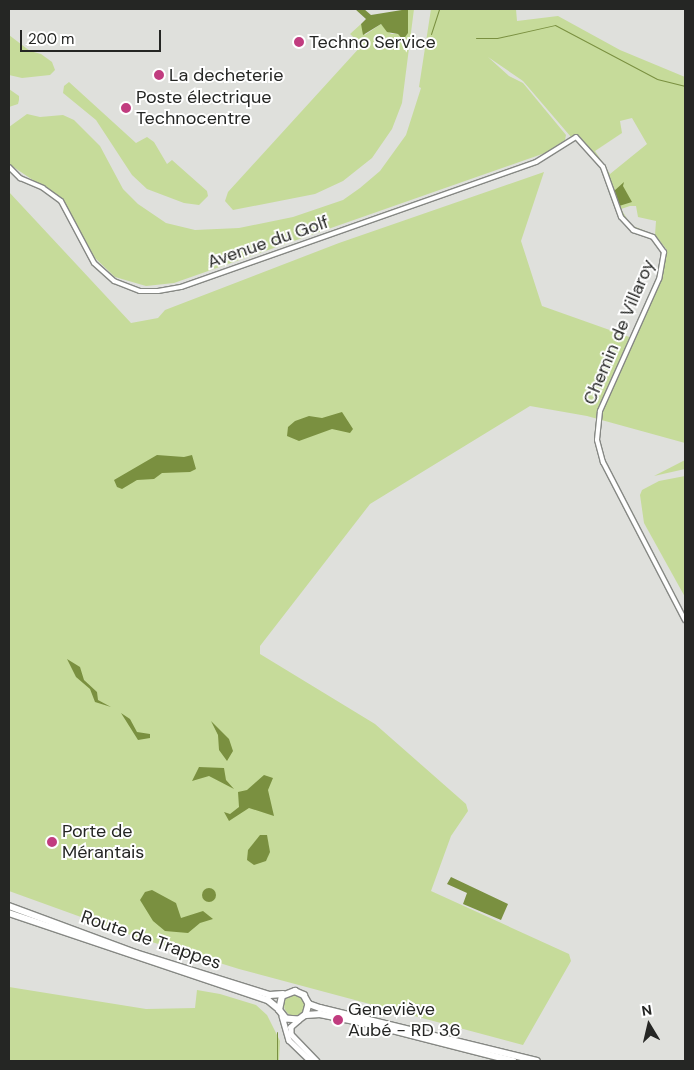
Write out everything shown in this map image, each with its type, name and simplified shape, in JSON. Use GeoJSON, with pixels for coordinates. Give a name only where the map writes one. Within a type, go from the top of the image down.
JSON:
{"type":"FeatureCollection","features":[{"type":"Feature","properties":{"kind":"main road","name":"Route de Trappes"},"geometry":{"type":"LineString","coordinates":[[9,906],[136,953],[270,995],[286,993]]}},
{"type":"Feature","properties":{"kind":"main road","name":"Route de Trappes"},"geometry":{"type":"LineString","coordinates":[[9,913],[268,1000],[281,1013]]}},
{"type":"Feature","properties":{"kind":"main road"},"geometry":{"type":"LineString","coordinates":[[513,1061],[369,1024],[320,1014],[306,1015],[299,1020],[290,1020],[281,1013],[280,1001],[286,993],[300,992],[309,1004],[537,1061]]}},
{"type":"Feature","properties":{"kind":"main road"},"geometry":{"type":"LineString","coordinates":[[306,1015],[309,1004]]}},
{"type":"Feature","properties":{"kind":"street","name":"Avenue du Golf"},"geometry":{"type":"LineString","coordinates":[[9,167],[20,178],[43,188],[61,201],[94,263],[114,281],[140,290],[158,291],[188,284],[536,162],[576,137],[603,167],[621,217],[633,230],[653,237],[660,244]]}},
{"type":"Feature","properties":{"kind":"street","name":"Chemin de Villaroy"},"geometry":{"type":"LineString","coordinates":[[660,244],[665,256],[659,279],[598,417],[598,448],[603,462],[685,620]]}},
{"type":"Feature","properties":{"kind":"street"},"geometry":{"type":"LineString","coordinates":[[281,1013],[289,1040],[311,1061]]}},
{"type":"Feature","properties":{"kind":"street"},"geometry":{"type":"LineString","coordinates":[[299,1020],[291,1027],[293,1038],[317,1061]]}},
{"type":"Feature","properties":{"kind":"shaded area"},"geometry":{"type":"Polygon","coordinates":[[[355,9],[364,9],[371,15],[408,9],[408,33],[403,40],[398,34],[387,32],[381,24],[363,35],[361,24],[366,19],[355,9]]]}},
{"type":"Feature","properties":{"kind":"shaded area"},"geometry":{"type":"Polygon","coordinates":[[[408,9],[414,9],[402,103],[392,129],[372,158],[343,181],[315,194],[233,210],[225,201],[228,192],[362,45],[350,34],[361,24],[365,35],[381,24],[391,34],[398,34],[402,39],[408,31],[408,9]]]}},
{"type":"Feature","properties":{"kind":"shaded area"},"geometry":{"type":"Polygon","coordinates":[[[431,9],[516,9],[517,21],[558,16],[620,50],[685,77],[685,443],[587,416],[530,406],[370,504],[260,646],[260,654],[375,724],[466,804],[468,811],[451,836],[431,891],[569,954],[571,961],[523,1045],[239,969],[139,938],[9,891],[9,192],[131,323],[158,318],[165,310],[339,243],[544,172],[521,241],[542,306],[635,339],[662,277],[667,250],[656,236],[640,232],[634,226],[655,235],[656,221],[638,217],[636,206],[621,209],[629,221],[622,215],[601,161],[577,136],[571,137],[523,81],[488,57],[509,76],[523,83],[566,135],[565,140],[545,153],[174,283],[146,286],[115,277],[95,258],[64,201],[9,164],[9,127],[27,114],[40,117],[63,115],[74,120],[100,146],[123,189],[138,204],[166,223],[195,230],[239,228],[293,217],[343,200],[360,188],[380,171],[406,135],[421,88],[419,87],[431,9]],[[632,118],[620,121],[622,133],[595,151],[610,174],[647,144],[632,118]]]}},
{"type":"Feature","properties":{"kind":"shaded area"},"geometry":{"type":"Polygon","coordinates":[[[9,35],[30,51],[41,54],[52,62],[55,70],[50,75],[22,78],[9,75],[9,35]]]}},
{"type":"Feature","properties":{"kind":"shaded area"},"geometry":{"type":"Polygon","coordinates":[[[69,82],[136,143],[147,137],[154,142],[167,164],[172,160],[207,191],[208,196],[199,205],[184,203],[147,189],[132,175],[96,120],[63,93],[64,86],[69,82]]]}},
{"type":"Feature","properties":{"kind":"shaded area"},"geometry":{"type":"Polygon","coordinates":[[[9,89],[19,96],[19,100],[18,104],[9,107],[9,89]]]}},
{"type":"Feature","properties":{"kind":"shaded area"},"geometry":{"type":"Polygon","coordinates":[[[624,182],[623,186],[632,202],[619,206],[614,191],[624,182]]]}},
{"type":"Feature","properties":{"kind":"shaded area"},"geometry":{"type":"Polygon","coordinates":[[[342,412],[353,429],[350,433],[332,429],[299,441],[287,436],[288,427],[295,421],[309,416],[322,418],[342,412]]]}},
{"type":"Feature","properties":{"kind":"shaded area"},"geometry":{"type":"Polygon","coordinates":[[[157,455],[184,457],[192,455],[196,469],[190,472],[162,473],[154,479],[137,480],[122,489],[117,487],[114,480],[157,455]]]}},
{"type":"Feature","properties":{"kind":"shaded area"},"geometry":{"type":"Polygon","coordinates":[[[685,460],[685,469],[654,476],[685,460]]]}},
{"type":"Feature","properties":{"kind":"shaded area"},"geometry":{"type":"Polygon","coordinates":[[[685,476],[685,597],[644,523],[640,495],[642,490],[659,481],[685,476]]]}},
{"type":"Feature","properties":{"kind":"shaded area"},"geometry":{"type":"Polygon","coordinates":[[[67,659],[80,667],[84,680],[97,692],[98,700],[111,707],[95,702],[90,689],[76,677],[67,659]]]}},
{"type":"Feature","properties":{"kind":"shaded area"},"geometry":{"type":"Polygon","coordinates":[[[121,713],[130,719],[137,732],[150,734],[150,738],[138,740],[121,713]]]}},
{"type":"Feature","properties":{"kind":"shaded area"},"geometry":{"type":"Polygon","coordinates":[[[211,721],[229,739],[233,751],[227,761],[219,750],[218,735],[211,721]]]}},
{"type":"Feature","properties":{"kind":"shaded area"},"geometry":{"type":"Polygon","coordinates":[[[199,767],[224,768],[226,780],[234,789],[209,776],[192,781],[199,767]]]}},
{"type":"Feature","properties":{"kind":"shaded area"},"geometry":{"type":"Polygon","coordinates":[[[264,775],[273,778],[268,790],[274,816],[249,808],[229,821],[224,812],[230,814],[239,807],[238,792],[247,790],[264,775]]]}},
{"type":"Feature","properties":{"kind":"shaded area"},"geometry":{"type":"Polygon","coordinates":[[[260,835],[267,835],[270,852],[266,861],[254,865],[247,860],[248,850],[260,835]]]}},
{"type":"Feature","properties":{"kind":"shaded area"},"geometry":{"type":"Polygon","coordinates":[[[451,877],[508,904],[501,920],[463,904],[467,893],[447,884],[451,877]]]}},
{"type":"Feature","properties":{"kind":"shaded area"},"geometry":{"type":"Polygon","coordinates":[[[206,888],[212,888],[216,895],[212,902],[206,902],[202,898],[202,892],[206,888]]]}},
{"type":"Feature","properties":{"kind":"shaded area"},"geometry":{"type":"Polygon","coordinates":[[[152,890],[176,903],[181,918],[203,911],[213,919],[200,923],[188,933],[165,931],[153,921],[140,900],[145,892],[152,890]]]}},
{"type":"Feature","properties":{"kind":"shaded area"},"geometry":{"type":"Polygon","coordinates":[[[9,987],[146,1009],[195,1008],[197,990],[220,994],[256,1005],[267,1015],[280,1041],[279,1061],[9,1061],[9,987]]]}},
{"type":"Feature","properties":{"kind":"shaded area"},"geometry":{"type":"Polygon","coordinates":[[[295,994],[305,1001],[306,1005],[299,1015],[295,1016],[285,1009],[284,1005],[291,995],[295,994]]]}},
{"type":"Feature","properties":{"kind":"waterway"},"geometry":{"type":"LineString","coordinates":[[431,34],[439,9]]}},
{"type":"Feature","properties":{"kind":"waterway"},"geometry":{"type":"LineString","coordinates":[[476,38],[497,38],[555,25],[657,79],[685,86]]}},
{"type":"Feature","properties":{"kind":"waterway"},"geometry":{"type":"LineString","coordinates":[[277,1032],[277,1061]]}},
{"type":"Feature","properties":{"kind":"place","name":"Techno Service"},"geometry":{"type":"Point","coordinates":[299,42]}},
{"type":"Feature","properties":{"kind":"place","name":"La decheterie"},"geometry":{"type":"Point","coordinates":[159,75]}},
{"type":"Feature","properties":{"kind":"place","name":"Poste électrique Technocentre"},"geometry":{"type":"Point","coordinates":[126,108]}},
{"type":"Feature","properties":{"kind":"place","name":"Porte de Mérantais"},"geometry":{"type":"Point","coordinates":[52,842]}},
{"type":"Feature","properties":{"kind":"place","name":"Geneviève Aubé - RD 36"},"geometry":{"type":"Point","coordinates":[338,1020]}}]}
